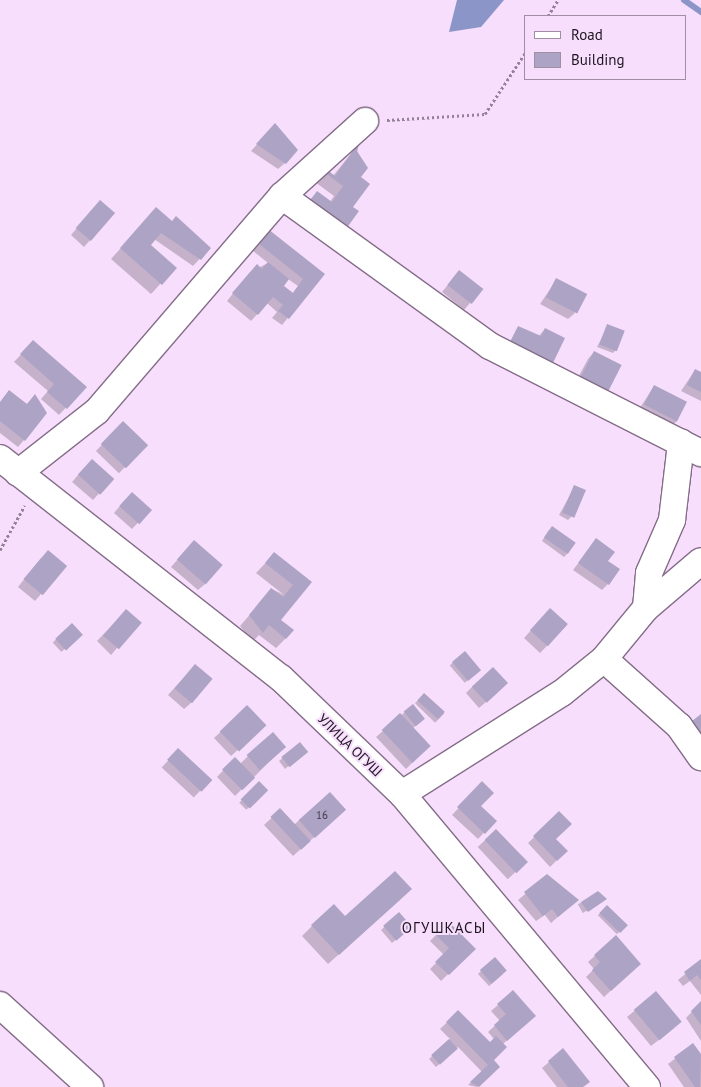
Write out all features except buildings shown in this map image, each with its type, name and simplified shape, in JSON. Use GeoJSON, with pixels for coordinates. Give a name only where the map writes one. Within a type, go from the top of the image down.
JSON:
{"type":"FeatureCollection","features":[{"type":"Feature","properties":{"kind":"street"},"geometry":{"type":"LineString","coordinates":[[18,473],[97,411],[282,196],[365,121]]}},
{"type":"Feature","properties":{"kind":"street"},"geometry":{"type":"LineString","coordinates":[[282,196],[490,346],[691,448],[672,520],[649,573],[646,608]]}},
{"type":"Feature","properties":{"kind":"street","name":"УЛИЦА ОГУШ"},"geometry":{"type":"LineString","coordinates":[[18,473],[281,678],[402,794],[647,1087]]}},
{"type":"Feature","properties":{"kind":"street"},"geometry":{"type":"LineString","coordinates":[[402,794],[562,693],[604,659],[646,608],[701,562]]}},
{"type":"Feature","properties":{"kind":"street"},"geometry":{"type":"LineString","coordinates":[[604,659],[679,726],[701,757]]}},
{"type":"Feature","properties":{"kind":"street"},"geometry":{"type":"LineString","coordinates":[[0,1005],[90,1087]]}},
{"type":"Feature","properties":{"kind":"path"},"geometry":{"type":"LineString","coordinates":[[549,15],[558,0]]}},
{"type":"Feature","properties":{"kind":"path"},"geometry":{"type":"LineString","coordinates":[[365,121],[485,114],[524,55]]}},
{"type":"Feature","properties":{"kind":"path"},"geometry":{"type":"LineString","coordinates":[[0,550],[18,473]]}},
{"type":"Feature","properties":{"kind":"water"},"geometry":{"type":"Polygon","coordinates":[[[457,0],[504,0],[481,27],[449,32],[457,0]]]}},
{"type":"Feature","properties":{"kind":"waterway"},"geometry":{"type":"LineString","coordinates":[[684,0],[701,12]]}},
{"type":"Feature","properties":{"kind":"district","name":"ОГУШКАСЫ"},"geometry":{"type":"Point","coordinates":[444,928]}}]}
